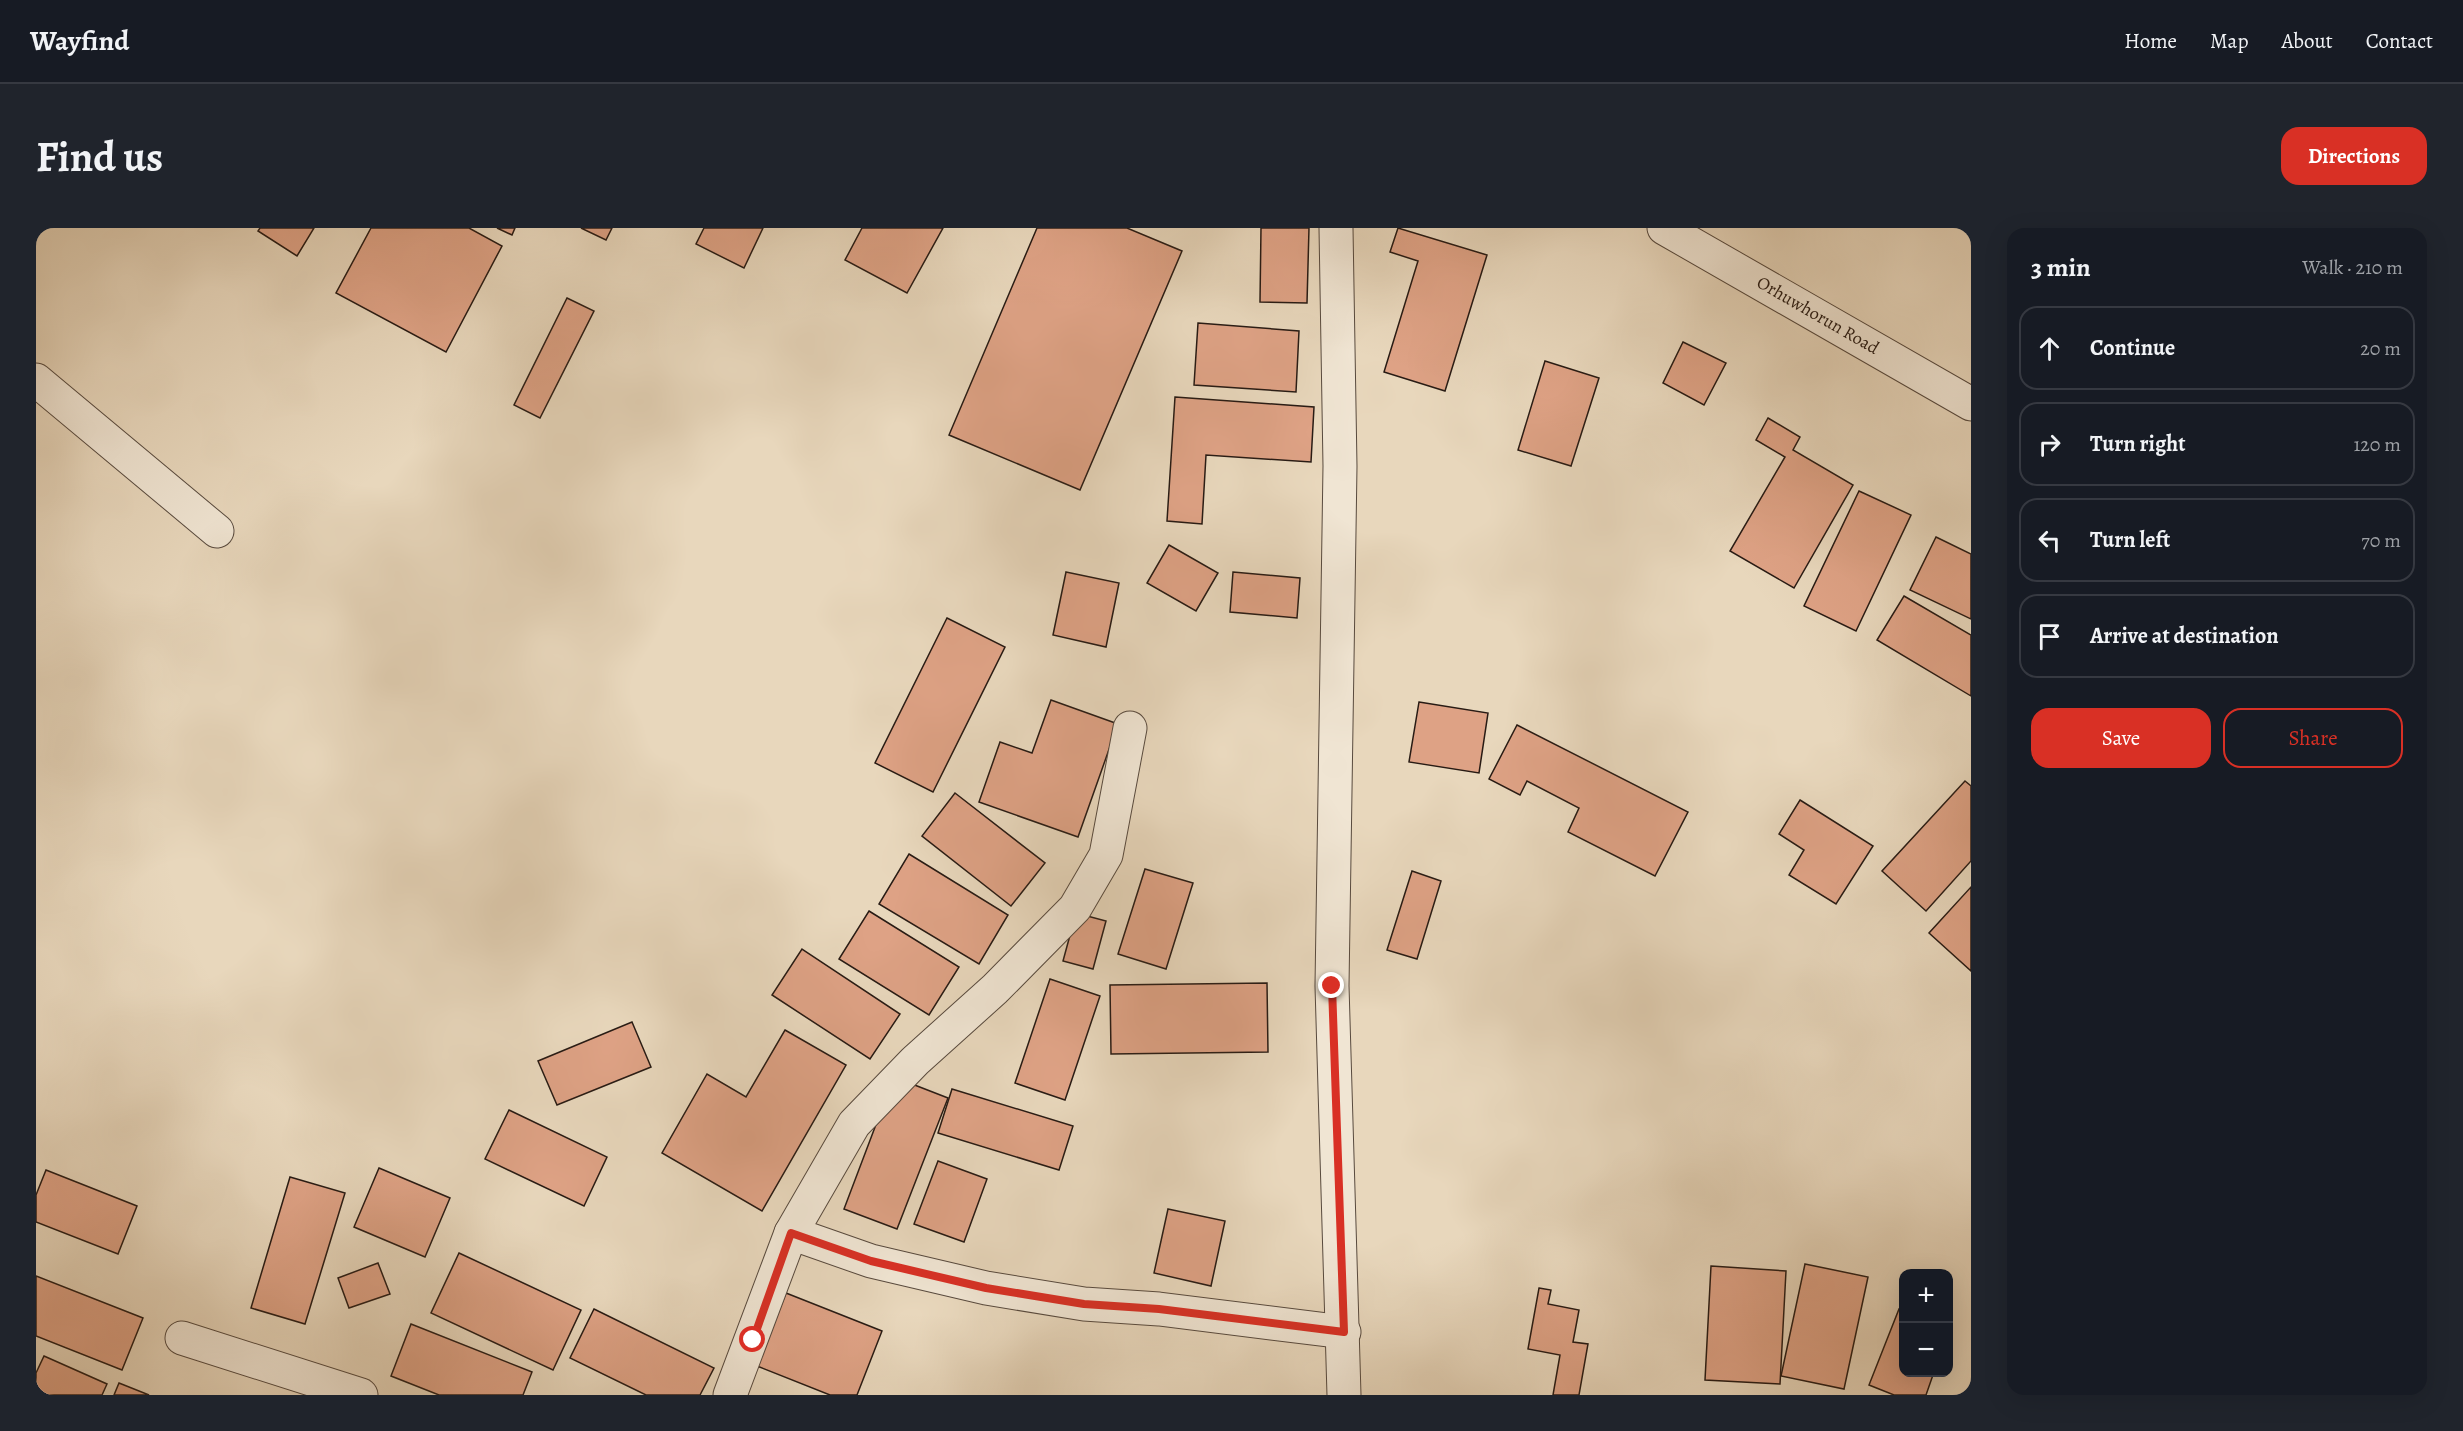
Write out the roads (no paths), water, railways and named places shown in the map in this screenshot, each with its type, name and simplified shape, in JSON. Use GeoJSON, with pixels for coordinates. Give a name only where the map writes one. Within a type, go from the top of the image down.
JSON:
{"type":"FeatureCollection","features":[{"type":"Feature","properties":{"kind":"street"},"geometry":{"type":"LineString","coordinates":[[1336,228],[1340,466],[1332,986],[1344,1332],[1344,1395]]}},
{"type":"Feature","properties":{"kind":"street","name":"Orhuwhorun Road"},"geometry":{"type":"LineString","coordinates":[[1664,228],[1705,238],[1971,404]]}},
{"type":"Feature","properties":{"kind":"street"},"geometry":{"type":"LineString","coordinates":[[36,380],[217,531]]}},
{"type":"Feature","properties":{"kind":"street"},"geometry":{"type":"LineString","coordinates":[[730,1395],[791,1233],[854,1124],[915,1060],[995,989],[1075,908],[1106,855],[1130,728]]}},
{"type":"Feature","properties":{"kind":"street"},"geometry":{"type":"LineString","coordinates":[[791,1233],[871,1261],[986,1288],[1084,1304],[1159,1309],[1344,1332]]}},
{"type":"Feature","properties":{"kind":"street"},"geometry":{"type":"LineString","coordinates":[[182,1338],[361,1395]]}}]}
